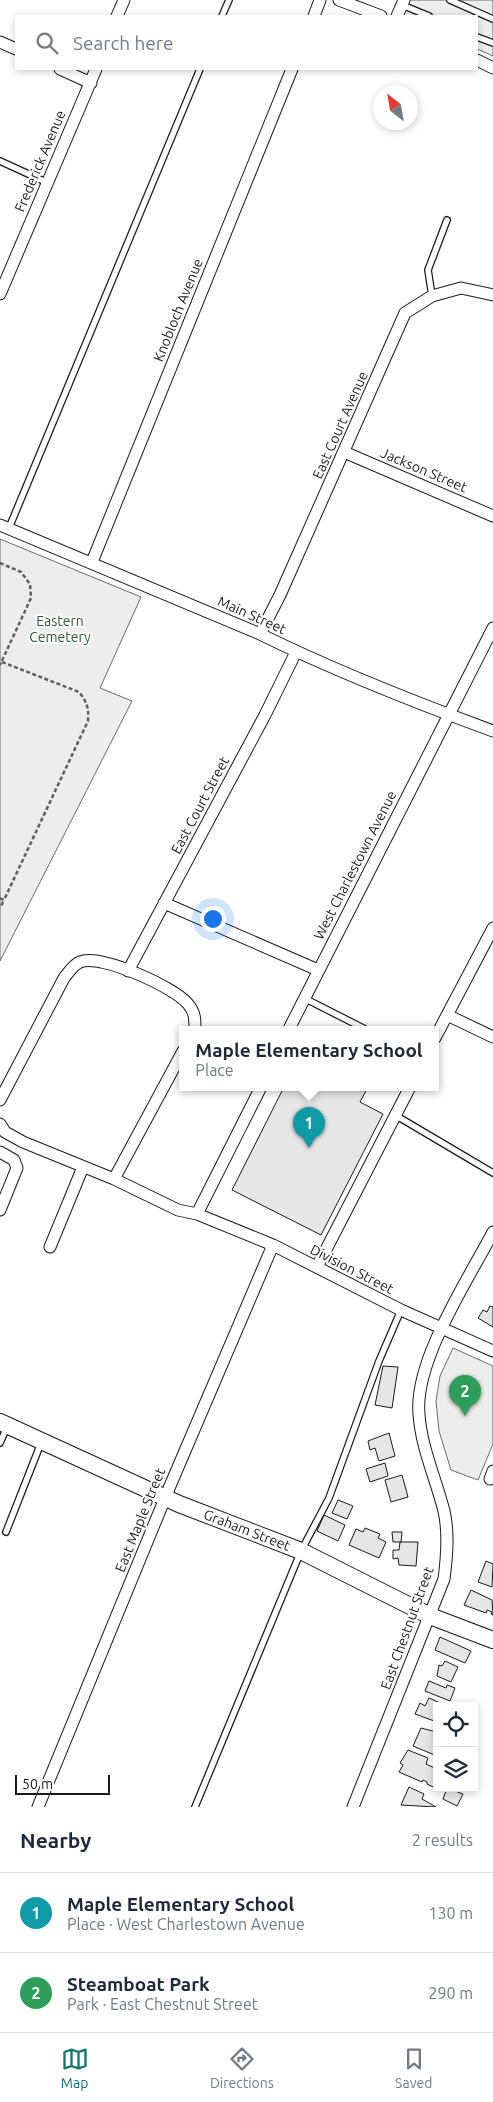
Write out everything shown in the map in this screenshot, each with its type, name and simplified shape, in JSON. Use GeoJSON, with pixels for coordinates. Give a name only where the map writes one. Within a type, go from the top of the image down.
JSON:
{"type":"FeatureCollection","features":[{"type":"Feature","properties":{"kind":"street"},"geometry":{"type":"LineString","coordinates":[[117,15],[124,0]]}},
{"type":"Feature","properties":{"kind":"street"},"geometry":{"type":"LineString","coordinates":[[314,15],[320,0]]}},
{"type":"Feature","properties":{"kind":"street"},"geometry":{"type":"LineString","coordinates":[[339,0],[377,15]]}},
{"type":"Feature","properties":{"kind":"street"},"geometry":{"type":"LineString","coordinates":[[397,15],[403,2]]}},
{"type":"Feature","properties":{"kind":"street"},"geometry":{"type":"LineString","coordinates":[[0,42],[15,49]]}},
{"type":"Feature","properties":{"kind":"street"},"geometry":{"type":"LineString","coordinates":[[478,60],[493,68]]}},
{"type":"Feature","properties":{"kind":"street"},"geometry":{"type":"LineString","coordinates":[[62,70],[91,83]]}},
{"type":"Feature","properties":{"kind":"street","name":"Frederick Avenue"},"geometry":{"type":"LineString","coordinates":[[0,294],[4,272],[48,183],[96,70]]}},
{"type":"Feature","properties":{"kind":"street","name":"Knobloch Avenue"},"geometry":{"type":"LineString","coordinates":[[92,562],[292,70]]}},
{"type":"Feature","properties":{"kind":"street","name":"East Court Avenue"},"geometry":{"type":"LineString","coordinates":[[260,634],[280,595],[405,313],[432,296],[461,288],[493,295]]}},
{"type":"Feature","properties":{"kind":"street","name":"Jackson Street"},"geometry":{"type":"LineString","coordinates":[[344,452],[493,516]]}},
{"type":"Feature","properties":{"kind":"street","name":"Main Street"},"geometry":{"type":"LineString","coordinates":[[4,526],[260,634],[296,652],[449,715],[493,731]]}},
{"type":"Feature","properties":{"kind":"street","name":"West Charlestown Avenue"},"geometry":{"type":"LineString","coordinates":[[290,1026],[493,628]]}},
{"type":"Feature","properties":{"kind":"street","name":"East Court Street"},"geometry":{"type":"LineString","coordinates":[[128,971],[265,715],[296,652]]}},
{"type":"Feature","properties":{"kind":"street"},"geometry":{"type":"LineString","coordinates":[[164,903],[318,970]]}},
{"type":"Feature","properties":{"kind":"street"},"geometry":{"type":"LineString","coordinates":[[439,1030],[493,928]]}},
{"type":"Feature","properties":{"kind":"street"},"geometry":{"type":"LineString","coordinates":[[0,1100],[69,971],[80,962],[91,960],[128,971],[173,990],[182,997],[195,1015],[195,1026]]}},
{"type":"Feature","properties":{"kind":"street"},"geometry":{"type":"LineString","coordinates":[[447,1015],[493,1037]]}},
{"type":"Feature","properties":{"kind":"street"},"geometry":{"type":"LineString","coordinates":[[114,1179],[179,1058]]}},
{"type":"Feature","properties":{"kind":"street"},"geometry":{"type":"LineString","coordinates":[[197,1214],[259,1091]]}},
{"type":"Feature","properties":{"kind":"street"},"geometry":{"type":"LineString","coordinates":[[318,1267],[408,1091]]}},
{"type":"Feature","properties":{"kind":"street","name":"Division Street"},"geometry":{"type":"LineString","coordinates":[[0,1124],[5,1132],[23,1142],[114,1179],[170,1207],[197,1214],[273,1246],[401,1310],[493,1351]]}},
{"type":"Feature","properties":{"kind":"street"},"geometry":{"type":"LineString","coordinates":[[0,1152],[14,1160],[16,1168],[0,1210]]}},
{"type":"Feature","properties":{"kind":"street"},"geometry":{"type":"LineString","coordinates":[[50,1247],[83,1168]]}},
{"type":"Feature","properties":{"kind":"street","name":"East Chestnut Street"},"geometry":{"type":"LineString","coordinates":[[353,1807],[444,1579],[448,1553],[444,1512],[420,1429],[418,1412],[422,1380],[443,1329],[493,1232]]}},
{"type":"Feature","properties":{"kind":"street","name":"East Maple Street"},"geometry":{"type":"LineString","coordinates":[[38,1807],[165,1498],[273,1246]]}},
{"type":"Feature","properties":{"kind":"street","name":"Graham Street"},"geometry":{"type":"LineString","coordinates":[[4,1424],[165,1498],[301,1551],[430,1616],[493,1640]]}},
{"type":"Feature","properties":{"kind":"lane"},"geometry":{"type":"LineString","coordinates":[[222,15],[229,0]]}},
{"type":"Feature","properties":{"kind":"lane"},"geometry":{"type":"LineString","coordinates":[[450,0],[493,19]]}},
{"type":"Feature","properties":{"kind":"lane"},"geometry":{"type":"LineString","coordinates":[[403,2],[427,15]]}},
{"type":"Feature","properties":{"kind":"lane"},"geometry":{"type":"LineString","coordinates":[[478,36],[493,44]]}},
{"type":"Feature","properties":{"kind":"lane"},"geometry":{"type":"LineString","coordinates":[[4,526],[200,70]]}},
{"type":"Feature","properties":{"kind":"lane"},"geometry":{"type":"LineString","coordinates":[[0,161],[48,183]]}},
{"type":"Feature","properties":{"kind":"lane"},"geometry":{"type":"LineString","coordinates":[[432,296],[428,270],[447,220]]}},
{"type":"Feature","properties":{"kind":"lane"},"geometry":{"type":"LineString","coordinates":[[304,998],[359,1026]]}},
{"type":"Feature","properties":{"kind":"lane"},"geometry":{"type":"LineString","coordinates":[[395,1115],[493,1173]]}},
{"type":"Feature","properties":{"kind":"lane"},"geometry":{"type":"LineString","coordinates":[[195,1807],[301,1551],[330,1498],[379,1361],[401,1310]]}},
{"type":"Feature","properties":{"kind":"lane"},"geometry":{"type":"LineString","coordinates":[[0,1443],[4,1424]]}},
{"type":"Feature","properties":{"kind":"lane"},"geometry":{"type":"LineString","coordinates":[[6,1532],[42,1441]]}},
{"type":"Feature","properties":{"kind":"path"},"geometry":{"type":"LineString","coordinates":[[0,563],[21,572],[30,584],[31,598],[0,665]]}},
{"type":"Feature","properties":{"kind":"path"},"geometry":{"type":"LineString","coordinates":[[0,908],[88,721],[89,711],[86,702],[79,692],[2,662]]}},
{"type":"Feature","properties":{"kind":"path"},"geometry":{"type":"LineString","coordinates":[[0,898],[4,900]]}},
{"type":"Feature","properties":{"kind":"shaded area"},"geometry":{"type":"Polygon","coordinates":[[[410,0],[493,0],[493,56],[478,49],[478,15],[402,15],[410,0]]]}},
{"type":"Feature","properties":{"kind":"shaded area","name":"Eastern Cemetery"},"geometry":{"type":"Polygon","coordinates":[[[0,539],[141,597],[100,688],[132,701],[0,961],[0,539]]]}},
{"type":"Feature","properties":{"kind":"shaded area"},"geometry":{"type":"Polygon","coordinates":[[[453,1348],[493,1366],[493,1444],[478,1480],[451,1470],[439,1431],[436,1401],[440,1376],[453,1348]]]}},
{"type":"Feature","properties":{"kind":"building"},"geometry":{"type":"Polygon","coordinates":[[[282,1091],[366,1091],[360,1102],[383,1114],[321,1235],[232,1190],[282,1091]]]}},
{"type":"Feature","properties":{"kind":"building"},"geometry":{"type":"Polygon","coordinates":[[[490,1306],[493,1307],[493,1327],[478,1318],[483,1310],[487,1312],[490,1306]]]}},
{"type":"Feature","properties":{"kind":"building"},"geometry":{"type":"Polygon","coordinates":[[[383,1366],[398,1367],[392,1408],[375,1405],[383,1366]]]}},
{"type":"Feature","properties":{"kind":"building"},"geometry":{"type":"Polygon","coordinates":[[[389,1433],[395,1456],[379,1461],[375,1448],[370,1450],[368,1441],[389,1433]]]}},
{"type":"Feature","properties":{"kind":"building"},"geometry":{"type":"Polygon","coordinates":[[[385,1463],[388,1476],[370,1482],[366,1469],[385,1463]]]}},
{"type":"Feature","properties":{"kind":"building"},"geometry":{"type":"Polygon","coordinates":[[[402,1475],[408,1497],[391,1502],[385,1480],[402,1475]]]}},
{"type":"Feature","properties":{"kind":"building"},"geometry":{"type":"Polygon","coordinates":[[[338,1500],[353,1506],[347,1519],[332,1513],[338,1500]]]}},
{"type":"Feature","properties":{"kind":"building"},"geometry":{"type":"Polygon","coordinates":[[[324,1515],[345,1525],[338,1541],[317,1531],[324,1515]]]}},
{"type":"Feature","properties":{"kind":"building"},"geometry":{"type":"Polygon","coordinates":[[[365,1528],[380,1534],[378,1538],[386,1542],[379,1558],[349,1545],[356,1529],[363,1532],[365,1528]]]}},
{"type":"Feature","properties":{"kind":"building"},"geometry":{"type":"Polygon","coordinates":[[[392,1532],[402,1532],[401,1542],[393,1542],[392,1532]]]}},
{"type":"Feature","properties":{"kind":"building"},"geometry":{"type":"Polygon","coordinates":[[[400,1542],[418,1542],[416,1566],[399,1565],[398,1558],[393,1559],[393,1550],[399,1550],[400,1542]]]}},
{"type":"Feature","properties":{"kind":"building"},"geometry":{"type":"Polygon","coordinates":[[[486,1561],[493,1564],[492,1587],[478,1582],[486,1561]]]}},
{"type":"Feature","properties":{"kind":"building"},"geometry":{"type":"Polygon","coordinates":[[[471,1590],[492,1600],[493,1615],[491,1614],[492,1612],[487,1610],[486,1613],[464,1605],[471,1590]]]}},
{"type":"Feature","properties":{"kind":"building"},"geometry":{"type":"Polygon","coordinates":[[[440,1637],[471,1651],[465,1663],[435,1650],[440,1637]]]}},
{"type":"Feature","properties":{"kind":"building"},"geometry":{"type":"Polygon","coordinates":[[[445,1661],[458,1667],[451,1682],[437,1676],[439,1665],[442,1666],[445,1661]]]}},
{"type":"Feature","properties":{"kind":"building"},"geometry":{"type":"Polygon","coordinates":[[[429,1681],[446,1688],[447,1685],[455,1688],[450,1701],[425,1691],[429,1681]]]}},
{"type":"Feature","properties":{"kind":"building"},"geometry":{"type":"Polygon","coordinates":[[[429,1698],[438,1702],[433,1702],[433,1721],[415,1714],[420,1703],[425,1706],[429,1698]]]}},
{"type":"Feature","properties":{"kind":"building"},"geometry":{"type":"Polygon","coordinates":[[[421,1728],[433,1731],[433,1754],[413,1746],[421,1728]]]}},
{"type":"Feature","properties":{"kind":"building"},"geometry":{"type":"Polygon","coordinates":[[[408,1750],[428,1758],[426,1764],[433,1767],[433,1787],[423,1780],[422,1782],[399,1772],[403,1765],[400,1763],[408,1750]]]}},
{"type":"Feature","properties":{"kind":"building"},"geometry":{"type":"Polygon","coordinates":[[[409,1787],[424,1794],[422,1799],[436,1807],[401,1805],[409,1787]]]}},
{"type":"Feature","properties":{"kind":"building"},"geometry":{"type":"Polygon","coordinates":[[[446,1792],[463,1794],[457,1806],[443,1799],[446,1792]]]}},
{"type":"Feature","properties":{"kind":"place","name":"Maple Elementary School"},"geometry":{"type":"Point","coordinates":[309,1148]}},
{"type":"Feature","properties":{"kind":"place","name":"Steamboat Park"},"geometry":{"type":"Point","coordinates":[465,1416]}}]}
